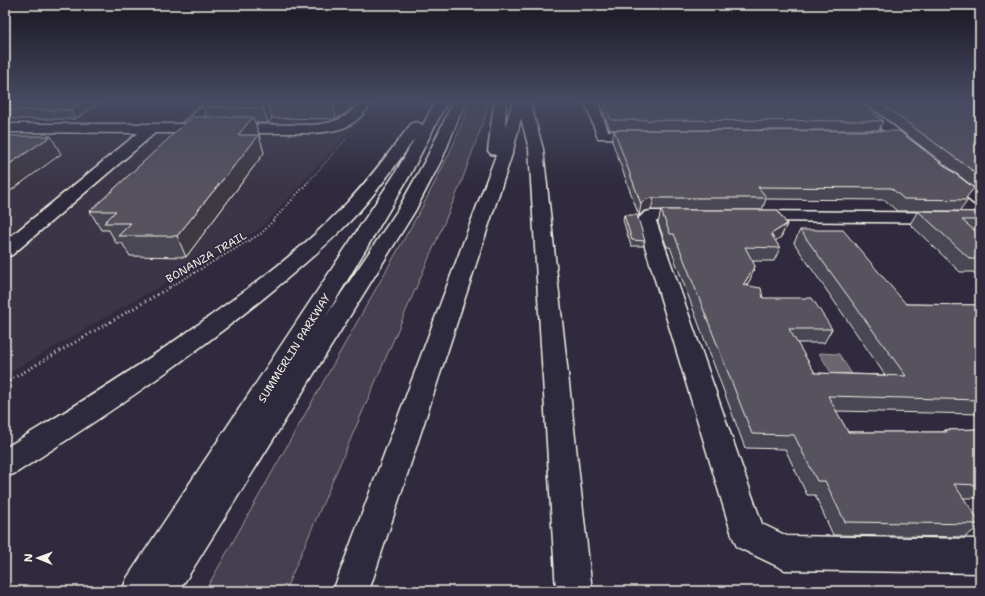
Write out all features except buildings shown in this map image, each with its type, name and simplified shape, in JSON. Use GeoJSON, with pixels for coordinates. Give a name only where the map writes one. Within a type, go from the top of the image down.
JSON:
{"type":"FeatureCollection","features":[{"type":"Feature","properties":{"kind":"main road"},"geometry":{"type":"LineString","coordinates":[[5,251],[150,130]]}},
{"type":"Feature","properties":{"kind":"main road"},"geometry":{"type":"LineString","coordinates":[[5,464],[68,425],[166,360],[238,308],[284,271],[336,225],[358,202],[414,130]]}},
{"type":"Feature","properties":{"kind":"main road","name":"SUMMERLIN PARKWAY"},"geometry":{"type":"LineString","coordinates":[[140,591],[399,180],[428,130]]}},
{"type":"Feature","properties":{"kind":"main road"},"geometry":{"type":"LineString","coordinates":[[159,591],[406,211],[436,157],[447,130]]}},
{"type":"Feature","properties":{"kind":"main road"},"geometry":{"type":"LineString","coordinates":[[492,188],[497,130]]}},
{"type":"Feature","properties":{"kind":"main road"},"geometry":{"type":"LineString","coordinates":[[351,591],[511,130]]}},
{"type":"Feature","properties":{"kind":"main road"},"geometry":{"type":"LineString","coordinates":[[531,130],[536,149],[574,591]]}},
{"type":"Feature","properties":{"kind":"main road"},"geometry":{"type":"LineString","coordinates":[[601,130],[603,134],[659,135]]}},
{"type":"Feature","properties":{"kind":"main road"},"geometry":{"type":"LineString","coordinates":[[891,130],[980,200]]}},
{"type":"Feature","properties":{"kind":"main road"},"geometry":{"type":"LineString","coordinates":[[875,136],[899,136]]}},
{"type":"Feature","properties":{"kind":"main road"},"geometry":{"type":"LineString","coordinates":[[980,218],[651,216],[646,220],[749,535],[786,553],[980,556]]}},
{"type":"Feature","properties":{"kind":"path","name":"BONANZA TRAIL"},"geometry":{"type":"LineString","coordinates":[[5,382],[262,233],[349,136]]}},
{"type":"Feature","properties":{"kind":"shaded area"},"geometry":{"type":"Polygon","coordinates":[[[166,130],[351,130],[261,228],[5,375],[5,136],[159,136],[166,130]]]}},
{"type":"Feature","properties":{"kind":"shaded area"},"geometry":{"type":"Polygon","coordinates":[[[459,130],[480,130],[460,186],[285,591],[205,591],[421,209],[459,130]]]}},
{"type":"Feature","properties":{"kind":"shaded area"},"geometry":{"type":"Polygon","coordinates":[[[819,353],[839,354],[857,382],[836,381],[819,353]]]}}]}
